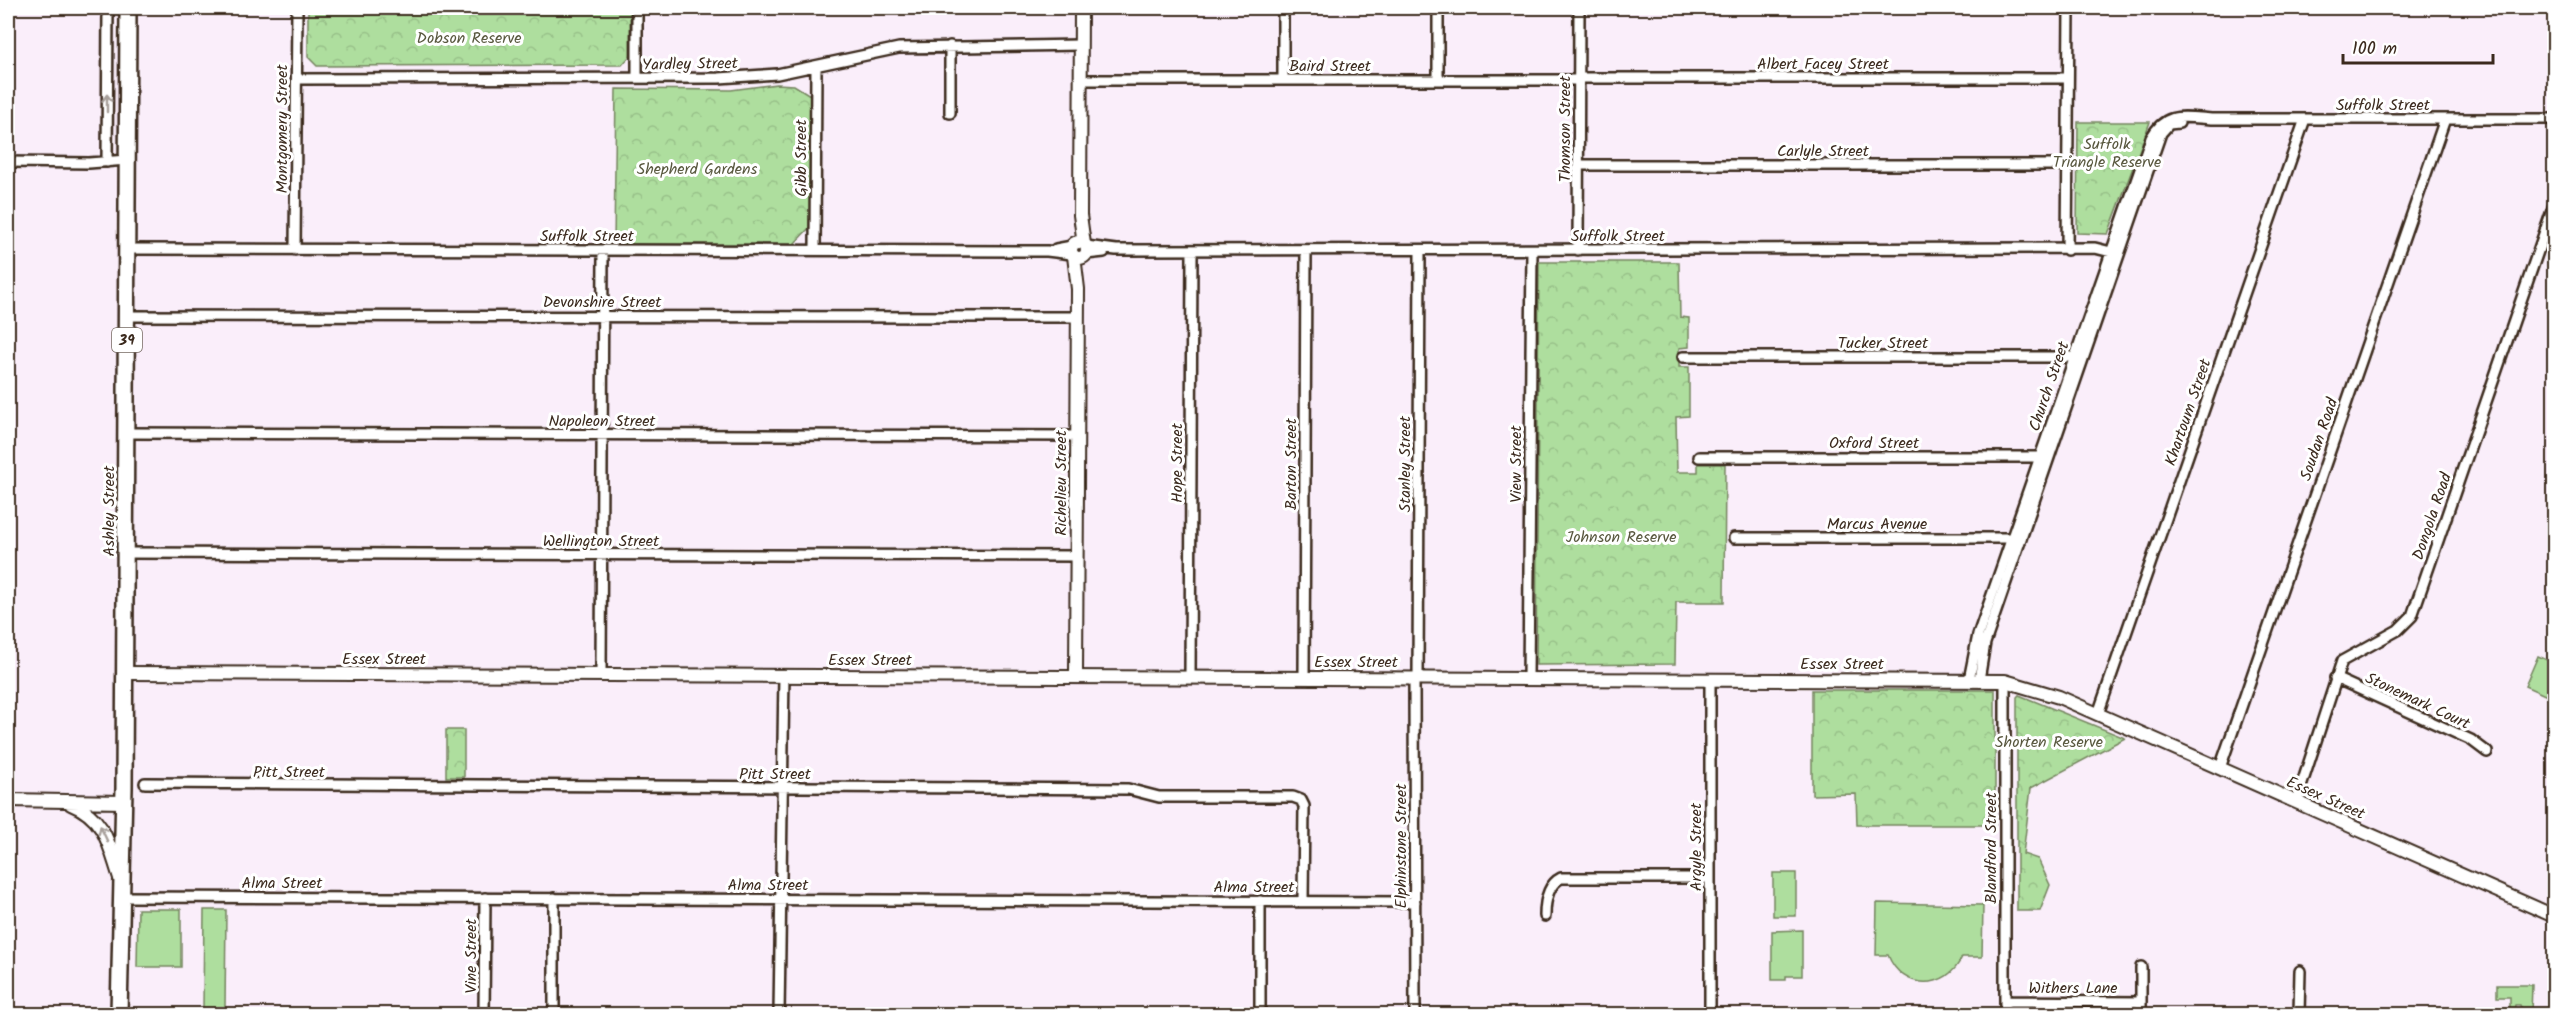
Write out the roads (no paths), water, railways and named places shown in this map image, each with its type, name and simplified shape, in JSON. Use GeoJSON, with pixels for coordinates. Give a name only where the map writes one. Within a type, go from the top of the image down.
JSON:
{"type":"FeatureCollection","features":[{"type":"Feature","properties":{"kind":"main road","name":"Ashley Street"},"geometry":{"type":"LineString","coordinates":[[117,1013],[123,802],[128,8]]}},
{"type":"Feature","properties":{"kind":"street"},"geometry":{"type":"LineString","coordinates":[[107,162],[108,8]]}},
{"type":"Feature","properties":{"kind":"street","name":"Montgomery Street"},"geometry":{"type":"LineString","coordinates":[[295,250],[297,8]]}},
{"type":"Feature","properties":{"kind":"street"},"geometry":{"type":"LineString","coordinates":[[637,8],[637,78]]}},
{"type":"Feature","properties":{"kind":"street","name":"Richelieu Street"},"geometry":{"type":"LineString","coordinates":[[1076,677],[1081,8]]}},
{"type":"Feature","properties":{"kind":"street"},"geometry":{"type":"LineString","coordinates":[[1282,79],[1283,8]]}},
{"type":"Feature","properties":{"kind":"street"},"geometry":{"type":"LineString","coordinates":[[1438,8],[1438,80]]}},
{"type":"Feature","properties":{"kind":"street","name":"Thomson Street"},"geometry":{"type":"LineString","coordinates":[[1578,250],[1579,8]]}},
{"type":"Feature","properties":{"kind":"street"},"geometry":{"type":"LineString","coordinates":[[2067,250],[2069,8]]}},
{"type":"Feature","properties":{"kind":"street","name":"Yardley Street"},"geometry":{"type":"LineString","coordinates":[[297,79],[746,77],[816,66],[880,51],[950,46],[1080,45]]}},
{"type":"Feature","properties":{"kind":"street"},"geometry":{"type":"LineString","coordinates":[[950,46],[950,113]]}},
{"type":"Feature","properties":{"kind":"street","name":"Gibb Street"},"geometry":{"type":"LineString","coordinates":[[815,250],[816,66]]}},
{"type":"Feature","properties":{"kind":"street","name":"Albert Facey Street"},"geometry":{"type":"LineString","coordinates":[[1579,79],[2068,78]]}},
{"type":"Feature","properties":{"kind":"street","name":"Baird Street"},"geometry":{"type":"LineString","coordinates":[[1080,80],[1579,79]]}},
{"type":"Feature","properties":{"kind":"street","name":"Khartoum Street"},"geometry":{"type":"LineString","coordinates":[[2098,714],[2305,119]]}},
{"type":"Feature","properties":{"kind":"street","name":"Soudan Road"},"geometry":{"type":"LineString","coordinates":[[2220,768],[2445,119]]}},
{"type":"Feature","properties":{"kind":"street","name":"Suffolk Street"},"geometry":{"type":"LineString","coordinates":[[2176,120],[2554,119]]}},
{"type":"Feature","properties":{"kind":"street","name":"Church Street"},"geometry":{"type":"LineString","coordinates":[[1974,680],[1974,649],[2016,538],[2115,252],[2161,133],[2176,120]]}},
{"type":"Feature","properties":{"kind":"street"},"geometry":{"type":"LineString","coordinates":[[8,162],[127,160]]}},
{"type":"Feature","properties":{"kind":"street","name":"Carlyle Street"},"geometry":{"type":"LineString","coordinates":[[1579,165],[2067,165]]}},
{"type":"Feature","properties":{"kind":"street","name":"Dongola Road"},"geometry":{"type":"LineString","coordinates":[[2300,804],[2299,793],[2335,678],[2345,658],[2398,630],[2412,616],[2554,205]]}},
{"type":"Feature","properties":{"kind":"street","name":"Suffolk Street"},"geometry":{"type":"LineString","coordinates":[[126,249],[2067,250],[2096,248],[2115,252]]}},
{"type":"Feature","properties":{"kind":"street"},"geometry":{"type":"LineString","coordinates":[[601,675],[603,250]]}},
{"type":"Feature","properties":{"kind":"street","name":"Hope Street"},"geometry":{"type":"LineString","coordinates":[[1190,677],[1192,250]]}},
{"type":"Feature","properties":{"kind":"street","name":"Barton Street"},"geometry":{"type":"LineString","coordinates":[[1304,677],[1306,250]]}},
{"type":"Feature","properties":{"kind":"street","name":"Stanley Street"},"geometry":{"type":"LineString","coordinates":[[1416,678],[1420,250]]}},
{"type":"Feature","properties":{"kind":"street","name":"View Street"},"geometry":{"type":"LineString","coordinates":[[1528,679],[1532,250]]}},
{"type":"Feature","properties":{"kind":"street","name":"Devonshire Street"},"geometry":{"type":"LineString","coordinates":[[126,316],[1077,317]]}},
{"type":"Feature","properties":{"kind":"street","name":"Tucker Street"},"geometry":{"type":"LineString","coordinates":[[1683,357],[2079,357]]}},
{"type":"Feature","properties":{"kind":"street","name":"Napoleon Street"},"geometry":{"type":"LineString","coordinates":[[126,434],[1077,436]]}},
{"type":"Feature","properties":{"kind":"street","name":"Oxford Street"},"geometry":{"type":"LineString","coordinates":[[1699,457],[2044,458]]}},
{"type":"Feature","properties":{"kind":"street","name":"Marcus Avenue"},"geometry":{"type":"LineString","coordinates":[[1734,538],[2016,538]]}},
{"type":"Feature","properties":{"kind":"street","name":"Wellington Street"},"geometry":{"type":"LineString","coordinates":[[125,554],[1077,556]]}},
{"type":"Feature","properties":{"kind":"street","name":"Essex Street"},"geometry":{"type":"LineString","coordinates":[[124,673],[2005,681],[2042,690],[2098,714],[2554,917]]}},
{"type":"Feature","properties":{"kind":"street"},"geometry":{"type":"LineString","coordinates":[[779,1014],[784,675]]}},
{"type":"Feature","properties":{"kind":"street","name":"Elphinstone Street"},"geometry":{"type":"LineString","coordinates":[[1415,1014],[1416,678]]}},
{"type":"Feature","properties":{"kind":"street","name":"Stonemark Court"},"geometry":{"type":"LineString","coordinates":[[2335,678],[2471,740],[2487,752]]}},
{"type":"Feature","properties":{"kind":"street","name":"Argyle Street"},"geometry":{"type":"LineString","coordinates":[[1710,680],[1710,1014]]}},
{"type":"Feature","properties":{"kind":"street","name":"Blandford Street"},"geometry":{"type":"LineString","coordinates":[[2005,681],[2005,1014]]}},
{"type":"Feature","properties":{"kind":"street","name":"Pitt Street"},"geometry":{"type":"LineString","coordinates":[[145,783],[1128,789],[1159,797],[1298,798],[1304,806],[1303,902]]}},
{"type":"Feature","properties":{"kind":"street"},"geometry":{"type":"LineString","coordinates":[[8,800],[123,802]]}},
{"type":"Feature","properties":{"kind":"street"},"geometry":{"type":"LineString","coordinates":[[63,801],[89,812],[103,830],[122,891]]}},
{"type":"Feature","properties":{"kind":"street"},"geometry":{"type":"LineString","coordinates":[[1545,916],[1546,899],[1554,883],[1561,878],[1710,878]]}},
{"type":"Feature","properties":{"kind":"street","name":"Alma Street"},"geometry":{"type":"LineString","coordinates":[[122,891],[485,898],[1415,902]]}},
{"type":"Feature","properties":{"kind":"street","name":"Vine Street"},"geometry":{"type":"LineString","coordinates":[[484,1014],[485,898]]}},
{"type":"Feature","properties":{"kind":"street"},"geometry":{"type":"LineString","coordinates":[[554,898],[554,1014]]}},
{"type":"Feature","properties":{"kind":"street"},"geometry":{"type":"LineString","coordinates":[[1260,901],[1260,1014]]}},
{"type":"Feature","properties":{"kind":"street"},"geometry":{"type":"LineString","coordinates":[[2141,967],[2141,1014]]}},
{"type":"Feature","properties":{"kind":"street"},"geometry":{"type":"LineString","coordinates":[[2300,971],[2300,1014]]}},
{"type":"Feature","properties":{"kind":"street","name":"Withers Lane"},"geometry":{"type":"LineString","coordinates":[[2005,1001],[2141,1002]]}},
{"type":"Feature","properties":{"kind":"park label","name":"Dobson Reserve"},"geometry":{"type":"Point","coordinates":[469,37]}},
{"type":"Feature","properties":{"kind":"park label","name":"Suffolk Triangle Reserve"},"geometry":{"type":"Point","coordinates":[2107,152]}},
{"type":"Feature","properties":{"kind":"park label","name":"Shepherd Gardens"},"geometry":{"type":"Point","coordinates":[697,168]}},
{"type":"Feature","properties":{"kind":"park label","name":"Johnson Reserve"},"geometry":{"type":"Point","coordinates":[1621,536]}},
{"type":"Feature","properties":{"kind":"park label","name":"Shorten Reserve"},"geometry":{"type":"Point","coordinates":[2049,741]}}]}
